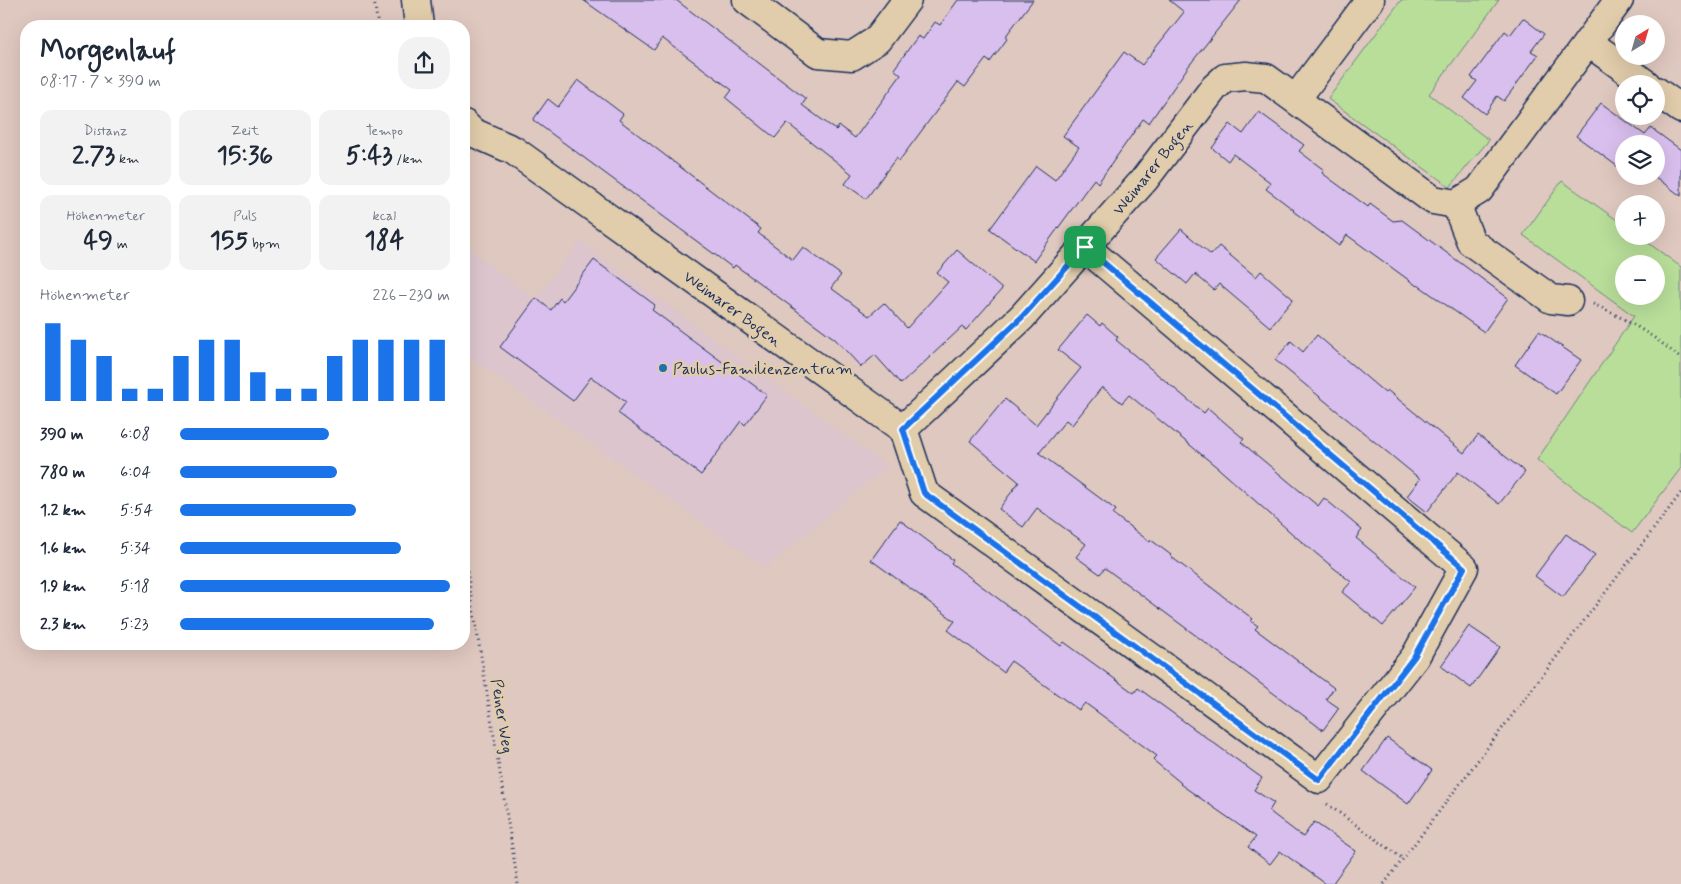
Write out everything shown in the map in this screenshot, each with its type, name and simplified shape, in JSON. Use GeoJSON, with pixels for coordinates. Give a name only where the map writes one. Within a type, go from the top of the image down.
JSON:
{"type":"FeatureCollection","features":[{"type":"Feature","properties":{"kind":"street"},"geometry":{"type":"LineString","coordinates":[[416,0],[418,20]]}},
{"type":"Feature","properties":{"kind":"street"},"geometry":{"type":"LineString","coordinates":[[747,0],[818,53],[852,56],[877,40],[907,0]]}},
{"type":"Feature","properties":{"kind":"street"},"geometry":{"type":"LineString","coordinates":[[1296,99],[1370,0]]}},
{"type":"Feature","properties":{"kind":"street"},"geometry":{"type":"LineString","coordinates":[[1568,301],[1551,299],[1471,242],[1456,204],[1479,190],[1619,0]]}},
{"type":"Feature","properties":{"kind":"street"},"geometry":{"type":"LineString","coordinates":[[1588,42],[1634,75]]}},
{"type":"Feature","properties":{"kind":"street","name":"Weimarer Bogen"},"geometry":{"type":"LineString","coordinates":[[470,130],[512,150],[903,429],[1022,317],[1144,180],[1214,88],[1225,78],[1246,76],[1266,78],[1433,200],[1456,204]]}},
{"type":"Feature","properties":{"kind":"street"},"geometry":{"type":"LineString","coordinates":[[1665,97],[1681,109]]}},
{"type":"Feature","properties":{"kind":"street"},"geometry":{"type":"LineString","coordinates":[[903,429],[924,493],[1319,780],[1414,657],[1464,568],[1085,247]]}},
{"type":"Feature","properties":{"kind":"path"},"geometry":{"type":"LineString","coordinates":[[374,0],[377,20]]}},
{"type":"Feature","properties":{"kind":"path"},"geometry":{"type":"LineString","coordinates":[[1568,301],[1581,299],[1614,314],[1670,349],[1681,360]]}},
{"type":"Feature","properties":{"kind":"path"},"geometry":{"type":"LineString","coordinates":[[1384,884],[1681,493]]}},
{"type":"Feature","properties":{"kind":"path","name":"Peiner Weg"},"geometry":{"type":"LineString","coordinates":[[470,589],[518,884]]}},
{"type":"Feature","properties":{"kind":"path"},"geometry":{"type":"LineString","coordinates":[[1319,780],[1325,803],[1402,858]]}},
{"type":"Feature","properties":{"kind":"shaded area"},"geometry":{"type":"Polygon","coordinates":[[[580,241],[887,466],[766,568],[470,357],[470,250],[535,299],[580,241]]]}},
{"type":"Feature","properties":{"kind":"green space"},"geometry":{"type":"Polygon","coordinates":[[[1401,0],[1499,0],[1429,94],[1489,140],[1450,187],[1328,99],[1401,0]]]}},
{"type":"Feature","properties":{"kind":"green space"},"geometry":{"type":"Polygon","coordinates":[[[1562,181],[1615,219],[1615,245],[1651,245],[1665,255],[1615,255],[1615,302],[1523,235],[1562,181]]]}},
{"type":"Feature","properties":{"kind":"green space"},"geometry":{"type":"Polygon","coordinates":[[[1665,255],[1681,267],[1681,468],[1632,533],[1537,460],[1634,316],[1619,305],[1665,305],[1665,255]]]}},
{"type":"Feature","properties":{"kind":"building"},"geometry":{"type":"Polygon","coordinates":[[[583,0],[676,0],[806,99],[802,105],[836,130],[839,126],[855,138],[901,75],[894,69],[918,36],[923,39],[935,22],[940,25],[958,0],[1033,0],[1005,37],[1007,39],[990,62],[986,59],[965,87],[958,82],[899,161],[896,158],[866,199],[845,184],[852,174],[787,123],[775,138],[726,98],[732,90],[662,38],[654,50],[583,0]]]}},
{"type":"Feature","properties":{"kind":"building"},"geometry":{"type":"Polygon","coordinates":[[[1169,0],[1241,0],[1188,67],[1149,123],[1143,119],[1098,183],[1094,179],[1034,261],[990,229],[1036,166],[1055,180],[1079,147],[1063,136],[1124,52],[1142,65],[1184,12],[1169,0]]]}},
{"type":"Feature","properties":{"kind":"building"},"geometry":{"type":"Polygon","coordinates":[[[1523,18],[1544,34],[1531,51],[1538,55],[1504,101],[1497,96],[1485,114],[1464,98],[1477,81],[1471,77],[1505,31],[1510,35],[1523,18]]]}},
{"type":"Feature","properties":{"kind":"building"},"geometry":{"type":"Polygon","coordinates":[[[578,80],[623,114],[619,120],[761,229],[758,233],[793,260],[803,247],[841,275],[831,288],[869,316],[884,303],[907,328],[948,282],[937,273],[957,250],[1002,289],[966,330],[962,327],[901,384],[875,355],[861,367],[835,339],[735,265],[733,268],[533,120],[548,99],[558,107],[578,80]]]}},
{"type":"Feature","properties":{"kind":"building"},"geometry":{"type":"Polygon","coordinates":[[[1601,103],[1615,113],[1615,125],[1631,125],[1645,135],[1615,135],[1615,165],[1576,136],[1601,103]]]}},
{"type":"Feature","properties":{"kind":"building"},"geometry":{"type":"Polygon","coordinates":[[[1259,112],[1304,145],[1299,151],[1324,170],[1322,173],[1368,207],[1370,204],[1393,221],[1402,220],[1508,298],[1484,332],[1347,235],[1339,246],[1266,189],[1271,183],[1233,154],[1228,161],[1212,148],[1230,124],[1243,134],[1259,112]]]}},
{"type":"Feature","properties":{"kind":"building"},"geometry":{"type":"Polygon","coordinates":[[[1651,128],[1661,135],[1645,135],[1651,128]]]}},
{"type":"Feature","properties":{"kind":"building"},"geometry":{"type":"Polygon","coordinates":[[[1665,138],[1681,150],[1681,196],[1665,184],[1665,138]]]}},
{"type":"Feature","properties":{"kind":"building"},"geometry":{"type":"Polygon","coordinates":[[[1181,229],[1211,255],[1219,246],[1256,277],[1261,271],[1293,299],[1270,327],[1219,284],[1214,290],[1195,274],[1187,284],[1156,258],[1181,229]]]}},
{"type":"Feature","properties":{"kind":"building","name":"Paulus-Familienzentrum"},"geometry":{"type":"Polygon","coordinates":[[[594,260],[655,305],[652,310],[767,395],[745,425],[741,421],[701,475],[618,413],[626,402],[591,377],[573,401],[500,347],[536,298],[551,310],[560,298],[563,301],[594,260]]]}},
{"type":"Feature","properties":{"kind":"building"},"geometry":{"type":"Polygon","coordinates":[[[1087,315],[1100,326],[1102,323],[1118,337],[1116,340],[1204,413],[1208,408],[1244,439],[1241,442],[1318,506],[1324,498],[1362,530],[1356,538],[1415,587],[1383,626],[1342,592],[1351,582],[1296,537],[1218,468],[1129,395],[1122,403],[1102,387],[1072,425],[1066,420],[1039,453],[1116,510],[1113,514],[1150,542],[1151,540],[1171,555],[1253,619],[1251,621],[1258,626],[1255,629],[1334,688],[1326,699],[1339,708],[1323,730],[1105,568],[1100,574],[1076,557],[1086,544],[1037,508],[1023,527],[999,509],[1019,482],[970,441],[1005,399],[1036,425],[1081,368],[1058,350],[1087,315]]]}},
{"type":"Feature","properties":{"kind":"building"},"geometry":{"type":"Polygon","coordinates":[[[1539,331],[1581,360],[1556,394],[1515,365],[1539,331]]]}},
{"type":"Feature","properties":{"kind":"building"},"geometry":{"type":"Polygon","coordinates":[[[1317,335],[1385,393],[1387,390],[1464,453],[1478,435],[1525,472],[1499,504],[1458,472],[1427,512],[1407,496],[1420,479],[1275,360],[1291,341],[1303,352],[1317,335]]]}},
{"type":"Feature","properties":{"kind":"building"},"geometry":{"type":"Polygon","coordinates":[[[900,520],[953,560],[951,563],[1061,646],[1064,642],[1134,693],[1138,688],[1262,778],[1254,790],[1274,803],[1269,811],[1303,837],[1314,822],[1356,851],[1332,884],[1326,884],[1280,851],[1270,864],[1248,847],[1256,837],[1180,784],[1153,760],[1157,756],[1085,703],[1079,710],[1011,661],[1003,672],[948,630],[955,621],[871,560],[900,520]]]}},
{"type":"Feature","properties":{"kind":"building"},"geometry":{"type":"Polygon","coordinates":[[[1566,534],[1595,555],[1563,597],[1535,576],[1566,534]]]}},
{"type":"Feature","properties":{"kind":"building"},"geometry":{"type":"Polygon","coordinates":[[[1469,626],[1500,647],[1471,688],[1441,666],[1469,626]]]}},
{"type":"Feature","properties":{"kind":"building"},"geometry":{"type":"Polygon","coordinates":[[[1387,738],[1432,770],[1408,804],[1363,771],[1387,738]]]}},
{"type":"Feature","properties":{"kind":"place","name":"Paulus-Familienzentrum"},"geometry":{"type":"Point","coordinates":[663,368]}},
{"type":"Feature","properties":{"kind":"route"},"geometry":{"type":"LineString","coordinates":[[1085,247],[1464,568],[1414,657],[1319,780],[924,493],[903,429],[1022,317],[1085,247]]}}]}
